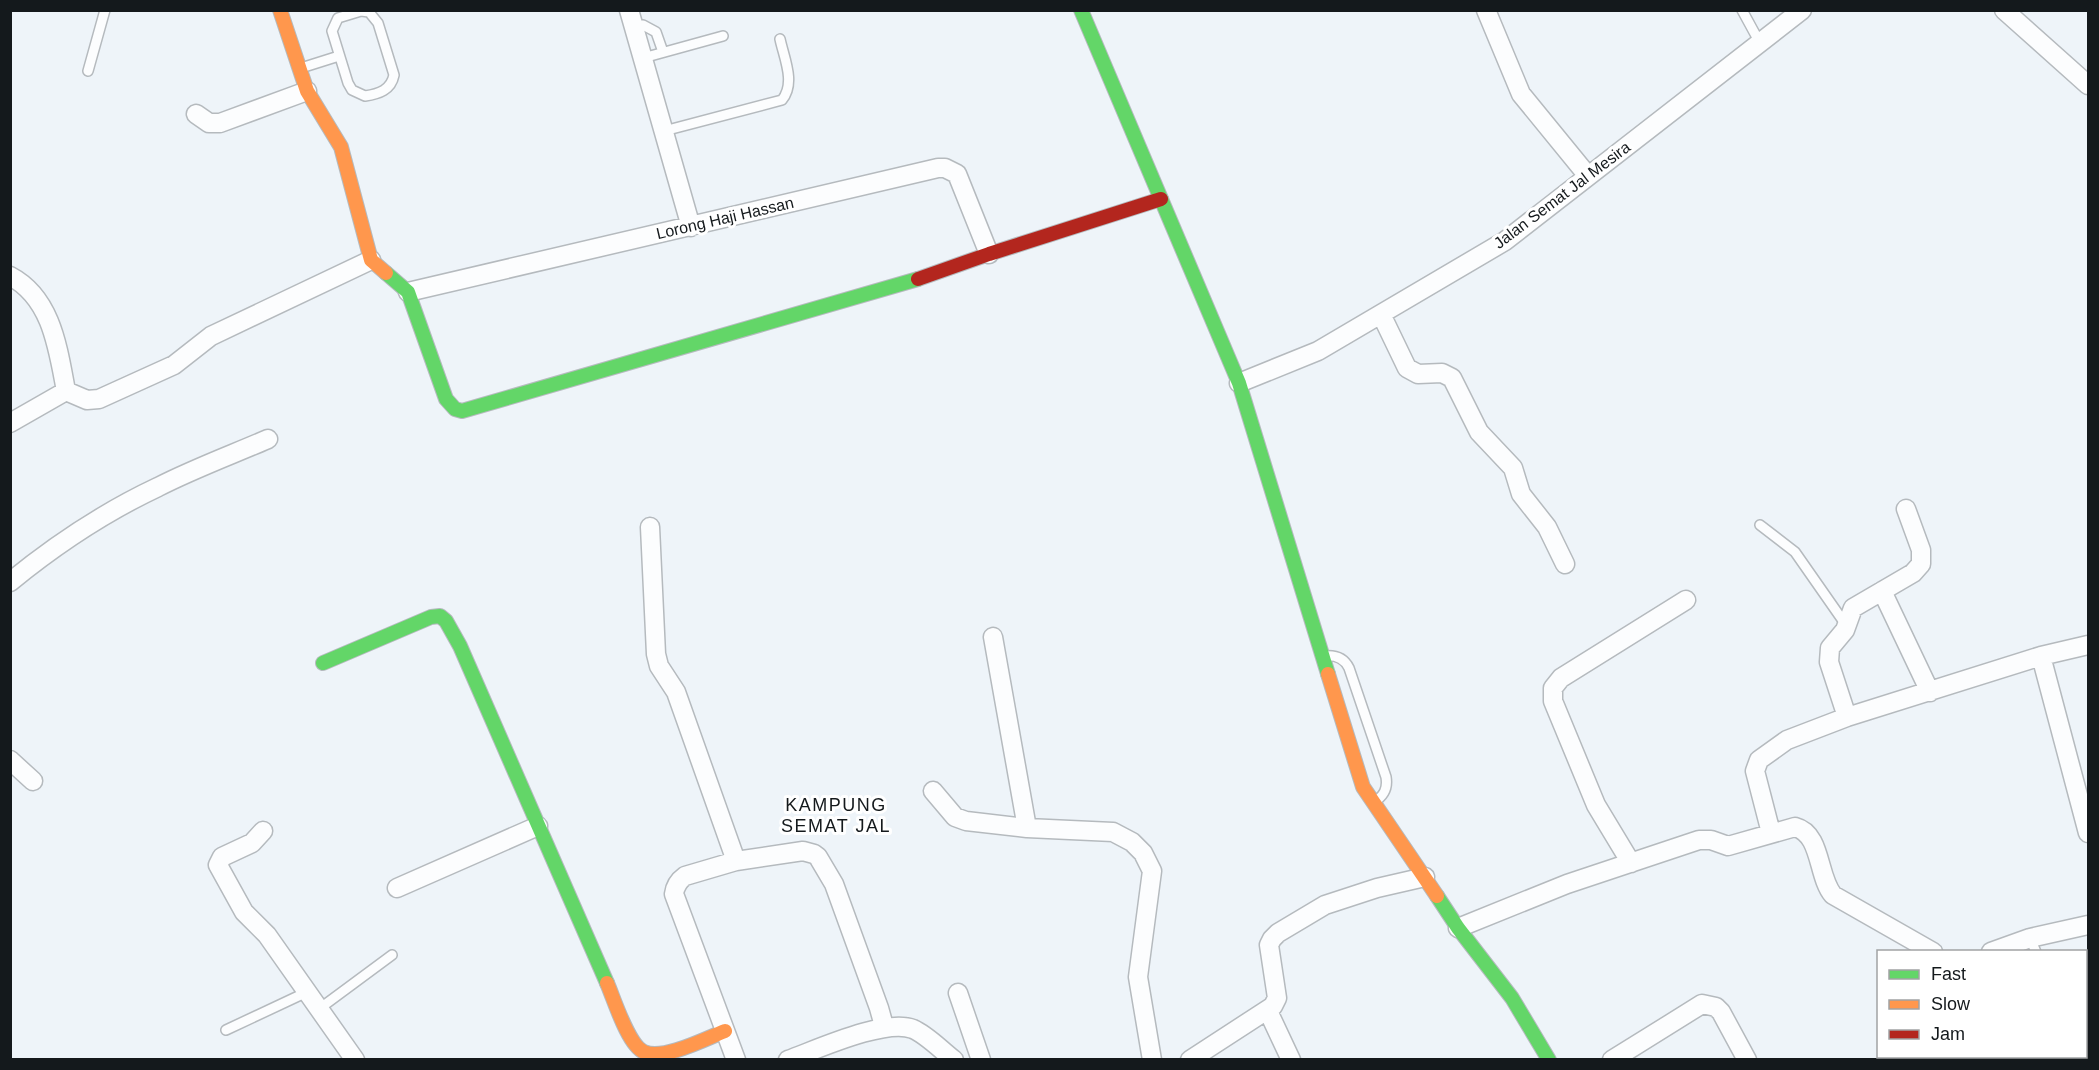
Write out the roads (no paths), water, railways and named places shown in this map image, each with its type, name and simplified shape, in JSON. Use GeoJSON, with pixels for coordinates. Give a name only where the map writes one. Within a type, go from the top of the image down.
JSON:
{"type":"FeatureCollection","features":[{"type":"Feature","properties":{"kind":"street"},"geometry":{"type":"LineString","coordinates":[[280,10],[307,91],[341,147],[371,260],[408,292],[446,399],[455,409],[462,411],[899,286],[989,254],[1161,199]]}},
{"type":"Feature","properties":{"kind":"street"},"geometry":{"type":"LineString","coordinates":[[1081,10],[1239,383],[1363,787],[1458,928],[1512,998],[1548,1059]]}},
{"type":"Feature","properties":{"kind":"street"},"geometry":{"type":"LineString","coordinates":[[1486,10],[1521,94],[1588,176]]}},
{"type":"Feature","properties":{"kind":"street","name":"Jalan Semat Jal Mesira"},"geometry":{"type":"LineString","coordinates":[[1239,383],[1318,351],[1504,241],[1802,10]]}},
{"type":"Feature","properties":{"kind":"street"},"geometry":{"type":"LineString","coordinates":[[2004,10],[2088,85]]}},
{"type":"Feature","properties":{"kind":"street"},"geometry":{"type":"LineString","coordinates":[[631,18],[691,227]]}},
{"type":"Feature","properties":{"kind":"street"},"geometry":{"type":"LineString","coordinates":[[196,114],[209,123],[220,123],[307,91]]}},
{"type":"Feature","properties":{"kind":"street","name":"Lorong Haji Hassan"},"geometry":{"type":"LineString","coordinates":[[408,292],[945,168],[957,174],[961,180],[989,254]]}},
{"type":"Feature","properties":{"kind":"street"},"geometry":{"type":"LineString","coordinates":[[66,391],[87,400],[99,399],[174,365],[211,336],[371,260]]}},
{"type":"Feature","properties":{"kind":"street"},"geometry":{"type":"LineString","coordinates":[[10,276],[32,292],[51,326],[57,342],[66,391]]}},
{"type":"Feature","properties":{"kind":"street"},"geometry":{"type":"LineString","coordinates":[[1381,314],[1407,368],[1418,374],[1442,373],[1452,378],[1479,432],[1513,468],[1521,494],[1547,527],[1565,564]]}},
{"type":"Feature","properties":{"kind":"street"},"geometry":{"type":"LineString","coordinates":[[10,423],[66,391]]}},
{"type":"Feature","properties":{"kind":"street"},"geometry":{"type":"LineString","coordinates":[[10,582],[55,549],[117,509],[158,487],[268,439]]}},
{"type":"Feature","properties":{"kind":"street"},"geometry":{"type":"LineString","coordinates":[[1847,717],[1828,657],[1830,648],[1845,630],[1853,608],[1913,573],[1921,564],[1921,550],[1906,509]]}},
{"type":"Feature","properties":{"kind":"street"},"geometry":{"type":"LineString","coordinates":[[650,527],[656,654],[659,666],[676,692],[736,861]]}},
{"type":"Feature","properties":{"kind":"street"},"geometry":{"type":"LineString","coordinates":[[1882,591],[1930,692]]}},
{"type":"Feature","properties":{"kind":"street"},"geometry":{"type":"LineString","coordinates":[[1631,863],[1596,805],[1553,701],[1553,688],[1561,678],[1686,600]]}},
{"type":"Feature","properties":{"kind":"street"},"geometry":{"type":"LineString","coordinates":[[323,663],[431,617],[440,616],[446,621],[460,646],[629,1034],[638,1047],[646,1053],[661,1054],[725,1031]]}},
{"type":"Feature","properties":{"kind":"street"},"geometry":{"type":"LineString","coordinates":[[993,637],[1027,828]]}},
{"type":"Feature","properties":{"kind":"street"},"geometry":{"type":"LineString","coordinates":[[1771,833],[1756,776],[1756,765],[1759,760],[1787,740],[1847,717],[2041,656],[2088,645]]}},
{"type":"Feature","properties":{"kind":"street"},"geometry":{"type":"LineString","coordinates":[[2041,656],[2088,833]]}},
{"type":"Feature","properties":{"kind":"street"},"geometry":{"type":"LineString","coordinates":[[10,760],[33,781]]}},
{"type":"Feature","properties":{"kind":"street"},"geometry":{"type":"LineString","coordinates":[[933,791],[955,818],[1027,828],[1113,832],[1132,842],[1143,853],[1152,871],[1138,977],[1152,1059]]}},
{"type":"Feature","properties":{"kind":"street"},"geometry":{"type":"LineString","coordinates":[[397,888],[538,826]]}},
{"type":"Feature","properties":{"kind":"street"},"geometry":{"type":"LineString","coordinates":[[1458,928],[1567,884],[1703,839],[1728,846],[1788,828],[1802,829],[1811,839],[1833,895],[1931,950]]}},
{"type":"Feature","properties":{"kind":"street"},"geometry":{"type":"LineString","coordinates":[[263,831],[252,843],[222,857],[218,865],[244,912],[267,935],[355,1059]]}},
{"type":"Feature","properties":{"kind":"street"},"geometry":{"type":"LineString","coordinates":[[736,1059],[674,894],[679,880],[685,876],[736,861],[803,851],[819,857],[834,884],[884,1026]]}},
{"type":"Feature","properties":{"kind":"street"},"geometry":{"type":"LineString","coordinates":[[1190,1059],[1268,1011],[1277,998],[1269,945],[1278,933],[1325,904],[1377,888],[1425,877]]}},
{"type":"Feature","properties":{"kind":"street"},"geometry":{"type":"LineString","coordinates":[[1998,950],[2033,945],[2088,925]]}},
{"type":"Feature","properties":{"kind":"street"},"geometry":{"type":"LineString","coordinates":[[958,993],[981,1059]]}},
{"type":"Feature","properties":{"kind":"street"},"geometry":{"type":"LineString","coordinates":[[1612,1059],[1695,1007],[1709,1004],[1716,1007],[1723,1015],[1747,1059]]}},
{"type":"Feature","properties":{"kind":"street"},"geometry":{"type":"LineString","coordinates":[[1268,1011],[1291,1059]]}},
{"type":"Feature","properties":{"kind":"street"},"geometry":{"type":"LineString","coordinates":[[788,1059],[884,1026],[902,1026],[916,1030],[954,1059]]}},
{"type":"Feature","properties":{"kind":"lane"},"geometry":{"type":"LineString","coordinates":[[88,71],[105,10]]}},
{"type":"Feature","properties":{"kind":"lane"},"geometry":{"type":"LineString","coordinates":[[1743,10],[1760,43]]}},
{"type":"Feature","properties":{"kind":"lane"},"geometry":{"type":"LineString","coordinates":[[361,11],[369,12],[374,17],[382,35],[393,68],[393,83],[388,88],[372,95],[358,94],[348,83],[339,56],[332,31],[334,24],[345,15],[361,11]]}},
{"type":"Feature","properties":{"kind":"lane"},"geometry":{"type":"LineString","coordinates":[[631,18],[656,32],[663,52]]}},
{"type":"Feature","properties":{"kind":"lane"},"geometry":{"type":"LineString","coordinates":[[643,58],[723,36]]}},
{"type":"Feature","properties":{"kind":"lane"},"geometry":{"type":"LineString","coordinates":[[664,131],[782,100],[790,87],[780,39]]}},
{"type":"Feature","properties":{"kind":"lane"},"geometry":{"type":"LineString","coordinates":[[299,69],[339,56]]}},
{"type":"Feature","properties":{"kind":"lane"},"geometry":{"type":"LineString","coordinates":[[1760,525],[1795,552],[1846,625]]}},
{"type":"Feature","properties":{"kind":"lane"},"geometry":{"type":"LineString","coordinates":[[1322,657],[1340,658],[1349,668],[1386,777],[1386,791],[1372,802]]}},
{"type":"Feature","properties":{"kind":"lane"},"geometry":{"type":"LineString","coordinates":[[319,1009],[392,955]]}},
{"type":"Feature","properties":{"kind":"lane"},"geometry":{"type":"LineString","coordinates":[[226,1030],[307,992]]}},
{"type":"Feature","properties":{"kind":"district","name":"KAMPUNG SEMAT JAL"},"geometry":{"type":"Point","coordinates":[836,815]}}]}
